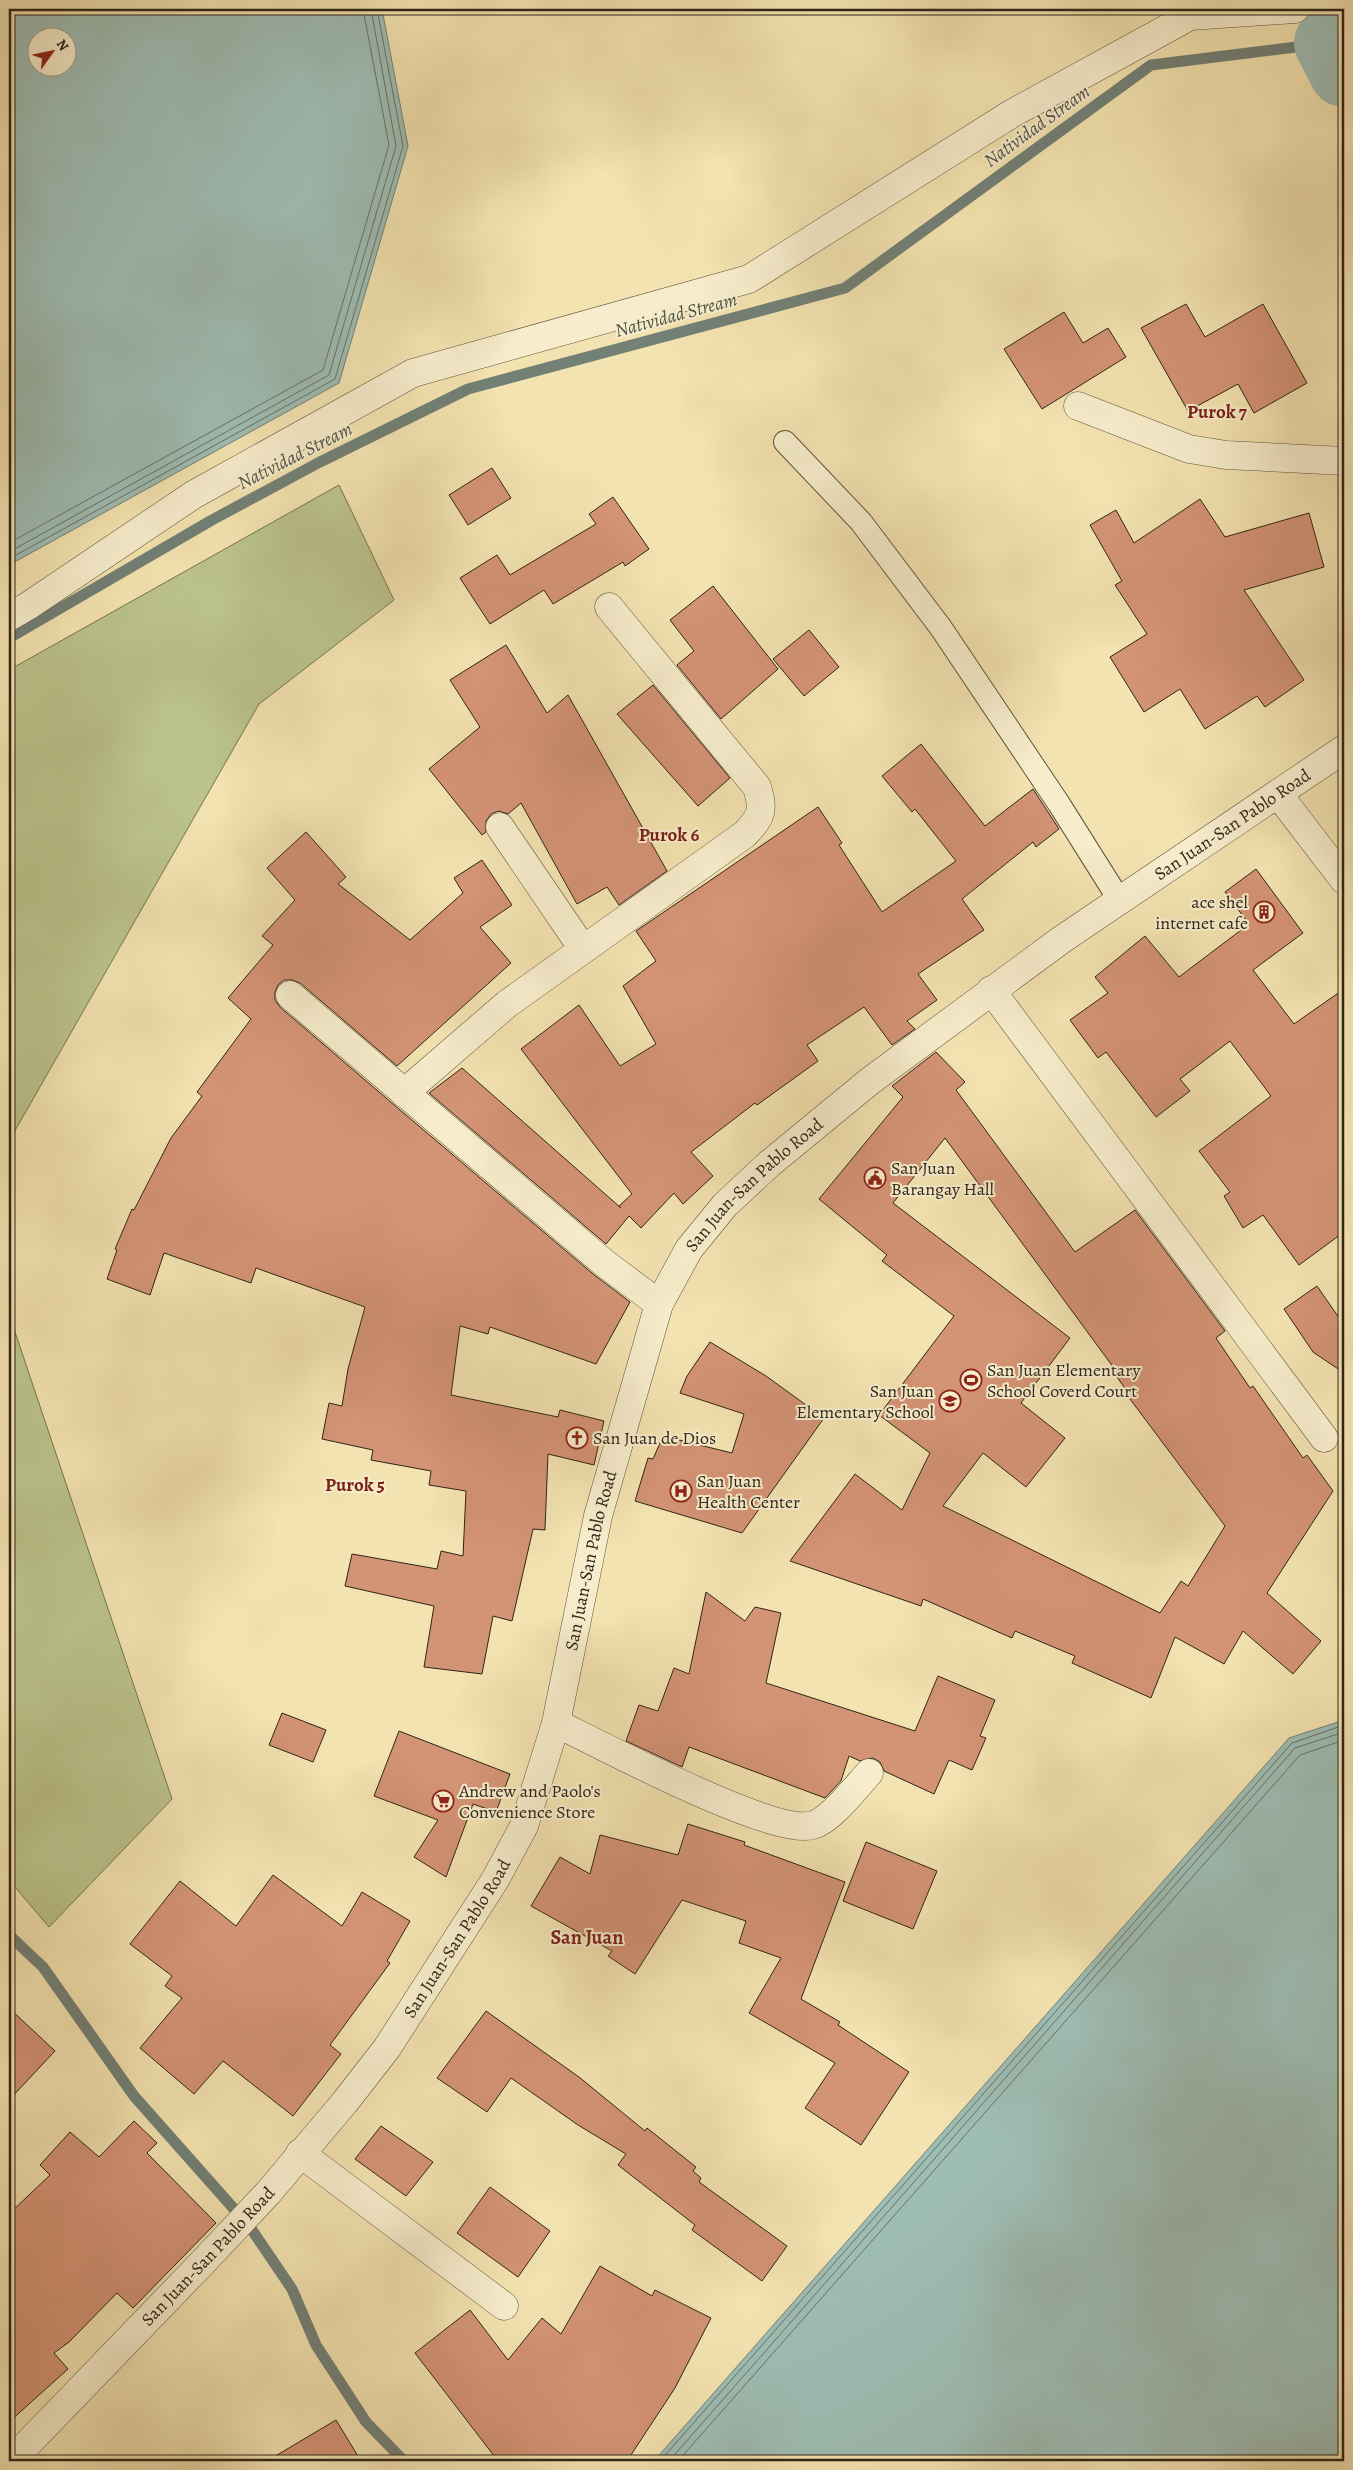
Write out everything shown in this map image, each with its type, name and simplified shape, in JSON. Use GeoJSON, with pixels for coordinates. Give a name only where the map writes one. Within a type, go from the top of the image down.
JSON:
{"type":"FeatureCollection","features":[{"type":"Feature","properties":{"kind":"street"},"geometry":{"type":"LineString","coordinates":[[9,617],[193,495],[413,373],[749,280],[1011,114],[1190,16],[1295,9]]}},
{"type":"Feature","properties":{"kind":"street"},"geometry":{"type":"LineString","coordinates":[[1078,406],[1189,449],[1226,455],[1344,461]]}},
{"type":"Feature","properties":{"kind":"street"},"geometry":{"type":"LineString","coordinates":[[404,1093],[507,1004],[746,834],[758,821],[763,806],[757,788],[609,606]]}},
{"type":"Feature","properties":{"kind":"street","name":"San Juan-San Pablo Road"},"geometry":{"type":"LineString","coordinates":[[11,2461],[206,2259],[268,2192],[345,2102],[387,2048],[495,1880],[524,1826],[556,1723],[598,1516],[659,1304],[689,1249],[725,1205],[769,1164],[870,1081],[991,990],[1344,749]]}},
{"type":"Feature","properties":{"kind":"street"},"geometry":{"type":"LineString","coordinates":[[1278,794],[1344,880]]}},
{"type":"Feature","properties":{"kind":"street"},"geometry":{"type":"LineString","coordinates":[[500,826],[583,950]]}},
{"type":"Feature","properties":{"kind":"street"},"geometry":{"type":"LineString","coordinates":[[991,990],[1324,1438]]}},
{"type":"Feature","properties":{"kind":"street"},"geometry":{"type":"LineString","coordinates":[[290,995],[603,1262],[659,1304]]}},
{"type":"Feature","properties":{"kind":"street"},"geometry":{"type":"LineString","coordinates":[[556,1723],[735,1808],[789,1825],[813,1825],[836,1810],[869,1773]]}},
{"type":"Feature","properties":{"kind":"street"},"geometry":{"type":"LineString","coordinates":[[300,2153],[504,2306]]}},
{"type":"Feature","properties":{"kind":"lane"},"geometry":{"type":"LineString","coordinates":[[785,442],[861,522],[942,628],[1059,804],[1120,901]]}},
{"type":"Feature","properties":{"kind":"green space"},"geometry":{"type":"Polygon","coordinates":[[[339,485],[394,600],[259,704],[9,1141],[9,670],[339,485]]]}},
{"type":"Feature","properties":{"kind":"green space"},"geometry":{"type":"Polygon","coordinates":[[[9,1314],[172,1799],[49,1927],[9,1880],[9,1314]]]}},
{"type":"Feature","properties":{"kind":"water"},"geometry":{"type":"Polygon","coordinates":[[[9,9],[382,9],[408,146],[339,383],[9,565],[9,9]]]}},
{"type":"Feature","properties":{"kind":"water"},"geometry":{"type":"Polygon","coordinates":[[[1344,1720],[1344,2461],[654,2461],[1289,1738],[1344,1720]]]}},
{"type":"Feature","properties":{"kind":"building"},"geometry":{"type":"Polygon","coordinates":[[[1186,304],[1205,337],[1263,304],[1307,383],[1254,413],[1238,384],[1188,411],[1141,328],[1186,304]]]}},
{"type":"Feature","properties":{"kind":"building"},"geometry":{"type":"Polygon","coordinates":[[[1064,312],[1083,343],[1108,328],[1126,357],[1042,409],[1004,349],[1064,312]]]}},
{"type":"Feature","properties":{"kind":"building"},"geometry":{"type":"Polygon","coordinates":[[[492,468],[511,498],[468,525],[449,495],[492,468]]]}},
{"type":"Feature","properties":{"kind":"building"},"geometry":{"type":"Polygon","coordinates":[[[613,497],[649,549],[625,566],[623,562],[553,604],[544,590],[490,624],[460,578],[497,555],[510,575],[596,524],[589,514],[613,497]]]}},
{"type":"Feature","properties":{"kind":"building"},"geometry":{"type":"Polygon","coordinates":[[[1200,499],[1225,537],[1309,513],[1324,567],[1244,590],[1304,680],[1265,707],[1257,696],[1205,729],[1180,689],[1144,712],[1110,657],[1147,634],[1115,585],[1122,581],[1090,525],[1116,510],[1134,543],[1200,499]]]}},
{"type":"Feature","properties":{"kind":"building"},"geometry":{"type":"Polygon","coordinates":[[[713,586],[778,669],[721,719],[677,665],[694,651],[670,620],[713,586]]]}},
{"type":"Feature","properties":{"kind":"building"},"geometry":{"type":"Polygon","coordinates":[[[809,630],[839,667],[804,696],[773,659],[809,630]]]}},
{"type":"Feature","properties":{"kind":"building"},"geometry":{"type":"Polygon","coordinates":[[[506,645],[547,713],[568,695],[667,871],[619,905],[607,887],[577,904],[521,803],[508,814],[499,811],[491,814],[486,821],[486,832],[482,835],[429,769],[480,727],[450,680],[506,645]]]}},
{"type":"Feature","properties":{"kind":"building"},"geometry":{"type":"Polygon","coordinates":[[[653,685],[730,778],[698,806],[617,714],[653,685]]]}},
{"type":"Feature","properties":{"kind":"building"},"geometry":{"type":"Polygon","coordinates":[[[921,744],[985,826],[1033,789],[1059,829],[1036,847],[1033,842],[962,899],[984,930],[918,974],[937,1000],[907,1021],[915,1029],[892,1045],[864,1007],[807,1045],[818,1061],[757,1105],[755,1103],[691,1152],[713,1176],[683,1204],[674,1193],[641,1228],[629,1216],[606,1244],[429,1093],[462,1068],[621,1208],[619,1206],[632,1194],[521,1049],[579,1005],[620,1066],[656,1044],[623,986],[656,961],[636,931],[818,807],[842,843],[839,845],[882,912],[956,861],[915,809],[912,812],[882,776],[921,744]]]}},
{"type":"Feature","properties":{"kind":"building"},"geometry":{"type":"Polygon","coordinates":[[[306,832],[346,877],[338,884],[410,940],[463,893],[454,878],[482,860],[512,905],[480,927],[511,963],[397,1066],[300,983],[284,980],[278,985],[275,992],[275,1000],[280,1007],[393,1104],[593,1274],[630,1302],[596,1364],[490,1327],[488,1334],[460,1326],[451,1395],[558,1417],[560,1410],[604,1421],[594,1465],[548,1454],[545,1530],[533,1529],[512,1621],[493,1616],[482,1674],[424,1667],[434,1606],[345,1586],[352,1554],[437,1569],[441,1551],[463,1556],[466,1491],[429,1485],[431,1471],[371,1460],[373,1450],[322,1439],[329,1403],[342,1406],[348,1369],[365,1307],[256,1268],[251,1283],[164,1253],[150,1295],[107,1279],[117,1250],[115,1249],[132,1209],[134,1210],[171,1138],[202,1096],[197,1092],[251,1019],[228,998],[273,945],[262,936],[295,900],[267,868],[306,832]]]}},
{"type":"Feature","properties":{"kind":"building"},"geometry":{"type":"Polygon","coordinates":[[[1256,869],[1303,933],[1253,970],[1294,1024],[1344,989],[1344,1232],[1299,1265],[1263,1215],[1243,1228],[1224,1196],[1230,1192],[1199,1151],[1271,1096],[1230,1041],[1180,1079],[1190,1091],[1156,1117],[1106,1052],[1098,1058],[1070,1020],[1108,993],[1095,977],[1145,936],[1179,977],[1249,924],[1225,892],[1256,869]]]}},
{"type":"Feature","properties":{"kind":"building"},"geometry":{"type":"Polygon","coordinates":[[[936,1052],[965,1082],[956,1090],[1075,1252],[1135,1210],[1225,1331],[1216,1338],[1250,1388],[1253,1386],[1303,1458],[1307,1455],[1333,1491],[1267,1593],[1321,1641],[1293,1674],[1243,1631],[1224,1664],[1175,1637],[1151,1698],[1072,1663],[1075,1656],[1015,1631],[1012,1638],[923,1599],[921,1606],[790,1561],[855,1474],[902,1510],[930,1453],[879,1415],[954,1316],[882,1261],[887,1255],[819,1199],[903,1097],[892,1086],[936,1052]],[[945,1138],[893,1203],[1070,1338],[1021,1403],[1065,1438],[1026,1487],[983,1453],[943,1506],[1160,1613],[1181,1581],[1188,1586],[1225,1526],[1124,1391],[1126,1390],[1117,1377],[1119,1375],[945,1138]]]}},
{"type":"Feature","properties":{"kind":"building"},"geometry":{"type":"Polygon","coordinates":[[[1317,1286],[1344,1325],[1344,1373],[1313,1352],[1284,1309],[1317,1286]]]}},
{"type":"Feature","properties":{"kind":"building"},"geometry":{"type":"Polygon","coordinates":[[[710,1342],[766,1376],[824,1418],[742,1533],[635,1501],[648,1458],[653,1459],[663,1436],[732,1453],[744,1414],[680,1393],[687,1376],[710,1342]]]}},
{"type":"Feature","properties":{"kind":"building"},"geometry":{"type":"Polygon","coordinates":[[[706,1592],[745,1621],[755,1607],[781,1613],[766,1683],[915,1731],[938,1676],[995,1700],[980,1736],[986,1738],[972,1770],[949,1760],[934,1794],[884,1771],[880,1762],[873,1758],[860,1761],[849,1756],[841,1781],[825,1798],[689,1747],[682,1767],[626,1741],[639,1705],[658,1711],[674,1668],[689,1674],[706,1592]]]}},
{"type":"Feature","properties":{"kind":"building"},"geometry":{"type":"Polygon","coordinates":[[[282,1713],[326,1730],[313,1762],[269,1745],[282,1713]]]}},
{"type":"Feature","properties":{"kind":"building"},"geometry":{"type":"Polygon","coordinates":[[[399,1731],[510,1774],[496,1812],[473,1804],[446,1877],[414,1857],[438,1820],[374,1796],[399,1731]]]}},
{"type":"Feature","properties":{"kind":"building"},"geometry":{"type":"Polygon","coordinates":[[[688,1824],[745,1842],[744,1845],[845,1882],[801,1999],[840,2022],[838,2025],[909,2072],[861,2145],[805,2108],[835,2063],[749,2013],[781,1958],[739,1943],[746,1921],[682,1900],[635,1974],[608,1956],[612,1951],[531,1906],[560,1857],[590,1874],[600,1835],[678,1855],[688,1824]]]}},
{"type":"Feature","properties":{"kind":"building"},"geometry":{"type":"Polygon","coordinates":[[[866,1842],[937,1871],[913,1929],[843,1901],[866,1842]]]}},
{"type":"Feature","properties":{"kind":"building"},"geometry":{"type":"Polygon","coordinates":[[[273,1875],[342,1926],[362,1892],[410,1921],[387,1961],[390,1963],[330,2045],[341,2054],[293,2116],[223,2061],[194,2094],[140,2048],[182,1998],[165,1986],[172,1976],[130,1944],[180,1881],[236,1926],[273,1875]]]}},
{"type":"Feature","properties":{"kind":"building"},"geometry":{"type":"Polygon","coordinates":[[[9,2008],[55,2051],[9,2100],[9,2008]]]}},
{"type":"Feature","properties":{"kind":"building"},"geometry":{"type":"Polygon","coordinates":[[[486,2011],[579,2077],[645,2131],[647,2128],[696,2167],[693,2171],[701,2178],[699,2182],[787,2246],[762,2281],[692,2230],[695,2225],[618,2165],[626,2154],[578,2125],[511,2078],[487,2112],[437,2078],[486,2011]]]}},
{"type":"Feature","properties":{"kind":"building"},"geometry":{"type":"Polygon","coordinates":[[[134,2121],[157,2143],[147,2153],[216,2223],[133,2308],[117,2293],[69,2342],[54,2353],[68,2369],[9,2422],[9,2214],[50,2175],[40,2165],[70,2132],[99,2157],[134,2121]]]}},
{"type":"Feature","properties":{"kind":"building"},"geometry":{"type":"Polygon","coordinates":[[[381,2126],[433,2162],[406,2196],[355,2159],[381,2126]]]}},
{"type":"Feature","properties":{"kind":"building"},"geometry":{"type":"Polygon","coordinates":[[[490,2187],[550,2231],[518,2277],[457,2233],[490,2187]]]}},
{"type":"Feature","properties":{"kind":"building"},"geometry":{"type":"Polygon","coordinates":[[[600,2266],[652,2296],[655,2290],[711,2318],[675,2388],[627,2461],[498,2461],[415,2353],[470,2310],[508,2360],[542,2318],[561,2334],[600,2266]]]}},
{"type":"Feature","properties":{"kind":"building"},"geometry":{"type":"Polygon","coordinates":[[[336,2420],[361,2461],[267,2461],[336,2420]]]}},
{"type":"Feature","properties":{"kind":"waterway","name":"Natividad Stream"},"geometry":{"type":"LineString","coordinates":[[9,638],[212,520],[318,463],[468,389],[845,288],[1151,65],[1344,41]]}},
{"type":"Feature","properties":{"kind":"waterway"},"geometry":{"type":"LineString","coordinates":[[1329,43],[1344,72]]}},
{"type":"Feature","properties":{"kind":"waterway"},"geometry":{"type":"LineString","coordinates":[[9,1935],[43,1967],[134,2096],[250,2227],[292,2289],[316,2345],[366,2422],[404,2461]]}},
{"type":"Feature","properties":{"kind":"place","name":"ace shel internet cafe"},"geometry":{"type":"Point","coordinates":[1264,912]}},
{"type":"Feature","properties":{"kind":"place","name":"San Juan Barangay Hall"},"geometry":{"type":"Point","coordinates":[875,1178]}},
{"type":"Feature","properties":{"kind":"place","name":"San Juan Elementary School Coverd Court"},"geometry":{"type":"Point","coordinates":[971,1380]}},
{"type":"Feature","properties":{"kind":"place","name":"San Juan Elementary School"},"geometry":{"type":"Point","coordinates":[950,1401]}},
{"type":"Feature","properties":{"kind":"place","name":"San Juan de Dios"},"geometry":{"type":"Point","coordinates":[577,1438]}},
{"type":"Feature","properties":{"kind":"place","name":"San Juan Health Center"},"geometry":{"type":"Point","coordinates":[681,1491]}},
{"type":"Feature","properties":{"kind":"place","name":"Andrew and Paolo's Convenience Store"},"geometry":{"type":"Point","coordinates":[443,1801]}},
{"type":"Feature","properties":{"kind":"district","name":"Purok 7"},"geometry":{"type":"Point","coordinates":[1217,412]}},
{"type":"Feature","properties":{"kind":"district","name":"Purok 6"},"geometry":{"type":"Point","coordinates":[669,835]}},
{"type":"Feature","properties":{"kind":"district","name":"Purok 5"},"geometry":{"type":"Point","coordinates":[355,1485]}},
{"type":"Feature","properties":{"kind":"district","name":"San Juan"},"geometry":{"type":"Point","coordinates":[587,1937]}}]}
